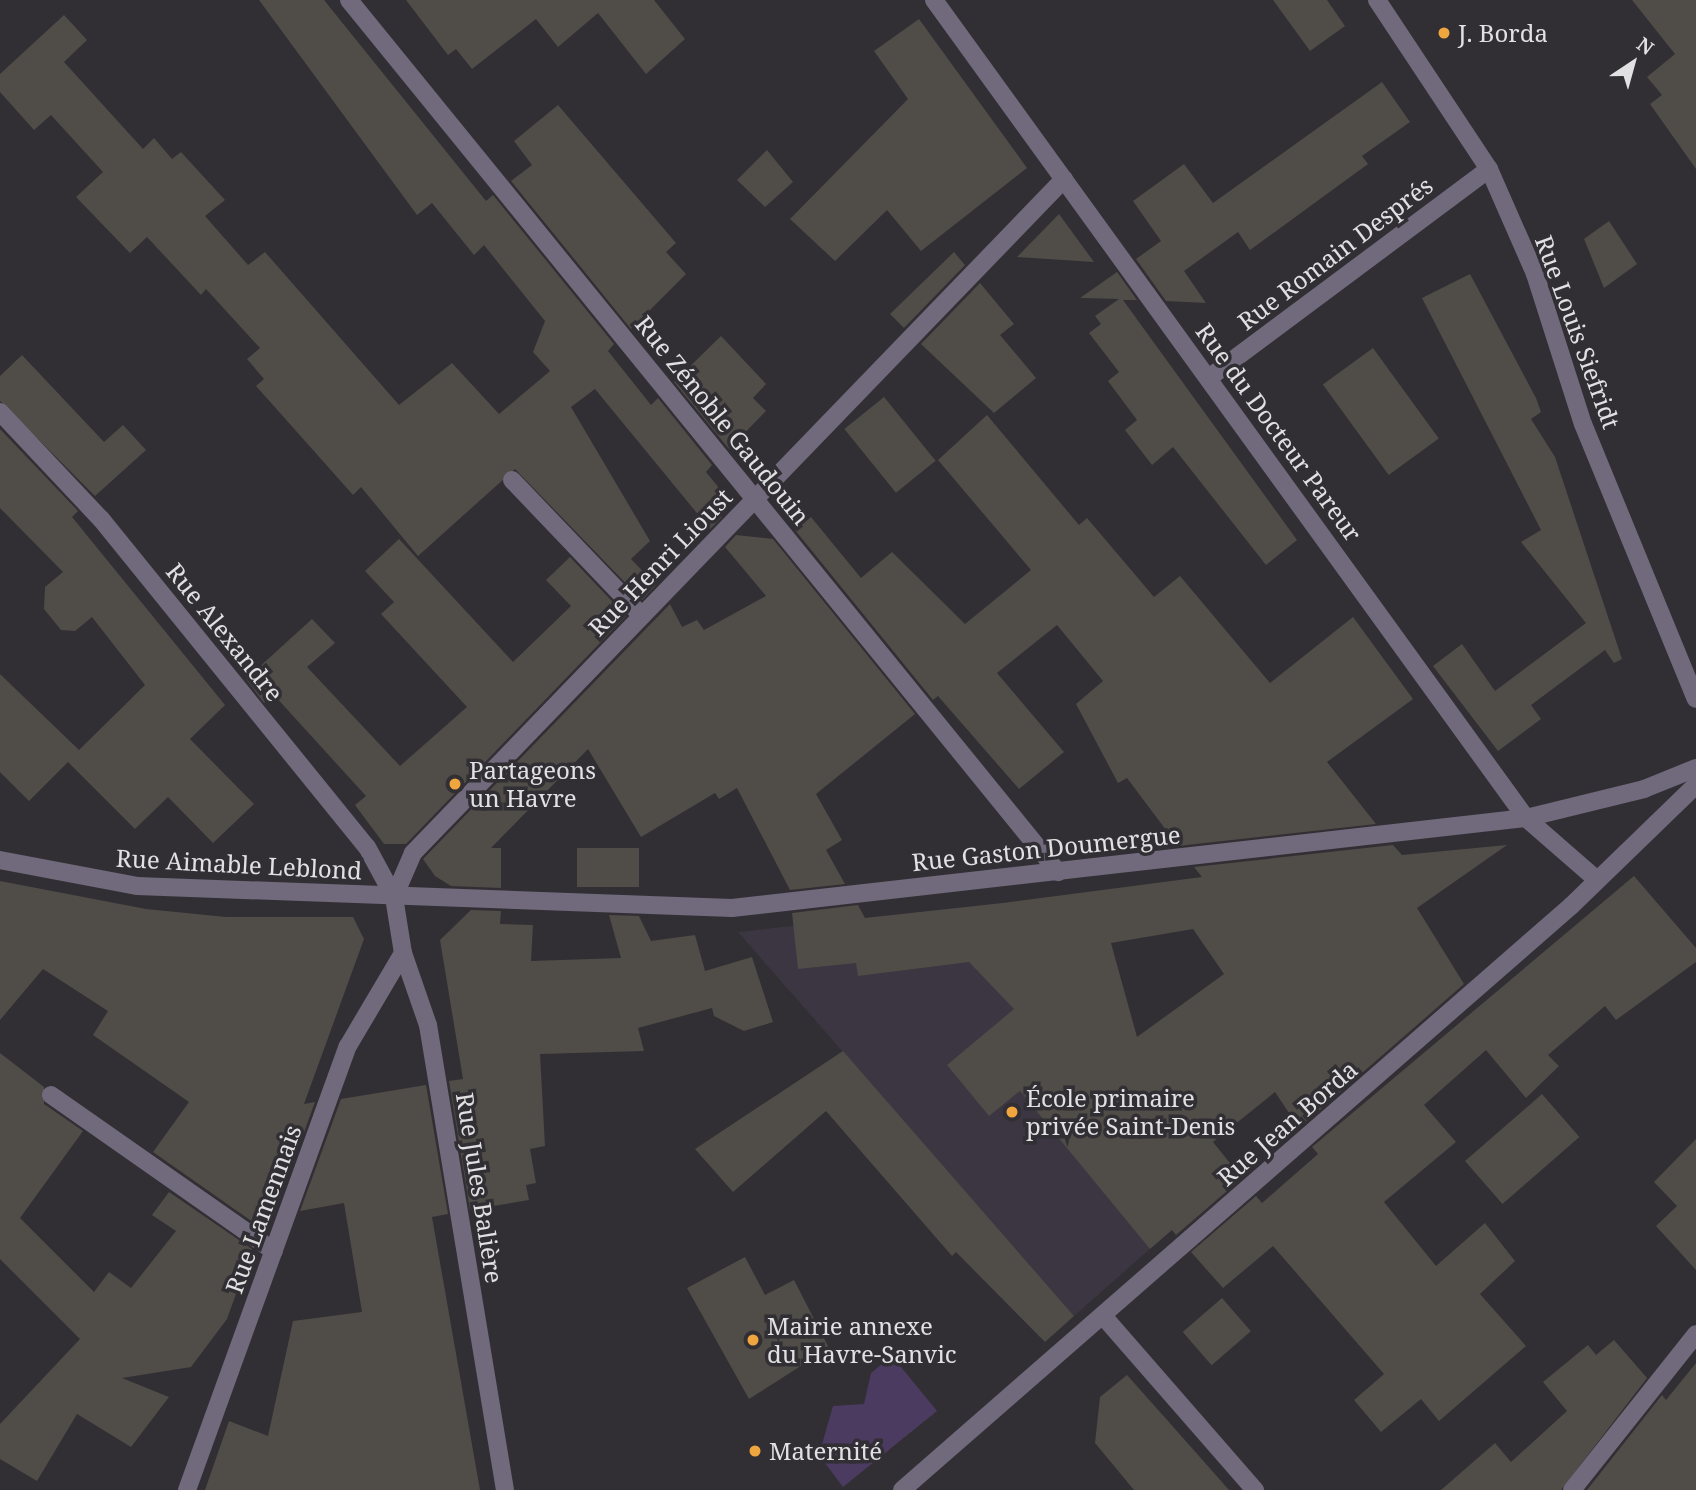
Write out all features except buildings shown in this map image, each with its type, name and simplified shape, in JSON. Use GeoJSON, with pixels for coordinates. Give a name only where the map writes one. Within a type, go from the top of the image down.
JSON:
{"type":"FeatureCollection","features":[{"type":"Feature","properties":{"kind":"street","name":"Rue Zénoble Gaudouin"},"geometry":{"type":"LineString","coordinates":[[349,0],[1058,872]]}},
{"type":"Feature","properties":{"kind":"street","name":"Rue du Docteur Pareur"},"geometry":{"type":"LineString","coordinates":[[934,0],[1210,377],[1526,818],[1597,880]]}},
{"type":"Feature","properties":{"kind":"street","name":"Rue Louis Siefridt"},"geometry":{"type":"LineString","coordinates":[[1377,0],[1489,169],[1535,274],[1583,424],[1696,699]]}},
{"type":"Feature","properties":{"kind":"street","name":"Rue Romain Després"},"geometry":{"type":"LineString","coordinates":[[1210,377],[1489,169]]}},
{"type":"Feature","properties":{"kind":"street","name":"Rue Henri Lioust"},"geometry":{"type":"LineString","coordinates":[[394,897],[413,853],[1063,179]]}},
{"type":"Feature","properties":{"kind":"street","name":"Rue Alexandre"},"geometry":{"type":"LineString","coordinates":[[3,420],[101,519],[359,836],[394,897]]}},
{"type":"Feature","properties":{"kind":"street"},"geometry":{"type":"LineString","coordinates":[[512,480],[642,616]]}},
{"type":"Feature","properties":{"kind":"street","name":"Rue Gaston Doumergue"},"geometry":{"type":"LineString","coordinates":[[394,897],[732,908],[1526,818],[1644,789],[1696,768]]}},
{"type":"Feature","properties":{"kind":"street","name":"Rue Jean Borda"},"geometry":{"type":"LineString","coordinates":[[902,1490],[1104,1317],[1597,880],[1696,785]]}},
{"type":"Feature","properties":{"kind":"street","name":"Rue Aimable Leblond"},"geometry":{"type":"LineString","coordinates":[[0,860],[137,886],[394,897]]}},
{"type":"Feature","properties":{"kind":"street","name":"Rue Jules Balière"},"geometry":{"type":"LineString","coordinates":[[394,897],[403,953],[428,1025],[505,1490]]}},
{"type":"Feature","properties":{"kind":"street","name":"Rue Lamennais"},"geometry":{"type":"LineString","coordinates":[[187,1490],[348,1046],[403,953]]}},
{"type":"Feature","properties":{"kind":"street"},"geometry":{"type":"LineString","coordinates":[[51,1095],[274,1251]]}},
{"type":"Feature","properties":{"kind":"street"},"geometry":{"type":"LineString","coordinates":[[1104,1317],[1255,1490]]}},
{"type":"Feature","properties":{"kind":"street"},"geometry":{"type":"LineString","coordinates":[[1572,1490],[1696,1334]]}},
{"type":"Feature","properties":{"kind":"shaded area","name":"École primaire privée Saint-Denis"},"geometry":{"type":"Polygon","coordinates":[[[1003,903],[1150,1249],[1074,1316],[738,932],[1003,903]]]}},
{"type":"Feature","properties":{"kind":"shaded area"},"geometry":{"type":"Polygon","coordinates":[[[892,1356],[937,1411],[843,1487],[819,1455],[833,1406],[864,1404],[871,1373],[892,1356]]]}},
{"type":"Feature","properties":{"kind":"place","name":"J. Borda"},"geometry":{"type":"Point","coordinates":[1444,33]}},
{"type":"Feature","properties":{"kind":"place","name":"Partageons un Havre"},"geometry":{"type":"Point","coordinates":[455,784]}},
{"type":"Feature","properties":{"kind":"place","name":"École primaire privée Saint-Denis"},"geometry":{"type":"Point","coordinates":[1012,1112]}},
{"type":"Feature","properties":{"kind":"place","name":"Mairie annexe du Havre-Sanvic"},"geometry":{"type":"Point","coordinates":[753,1340]}},
{"type":"Feature","properties":{"kind":"place","name":"Maternité"},"geometry":{"type":"Point","coordinates":[755,1451]}}]}
